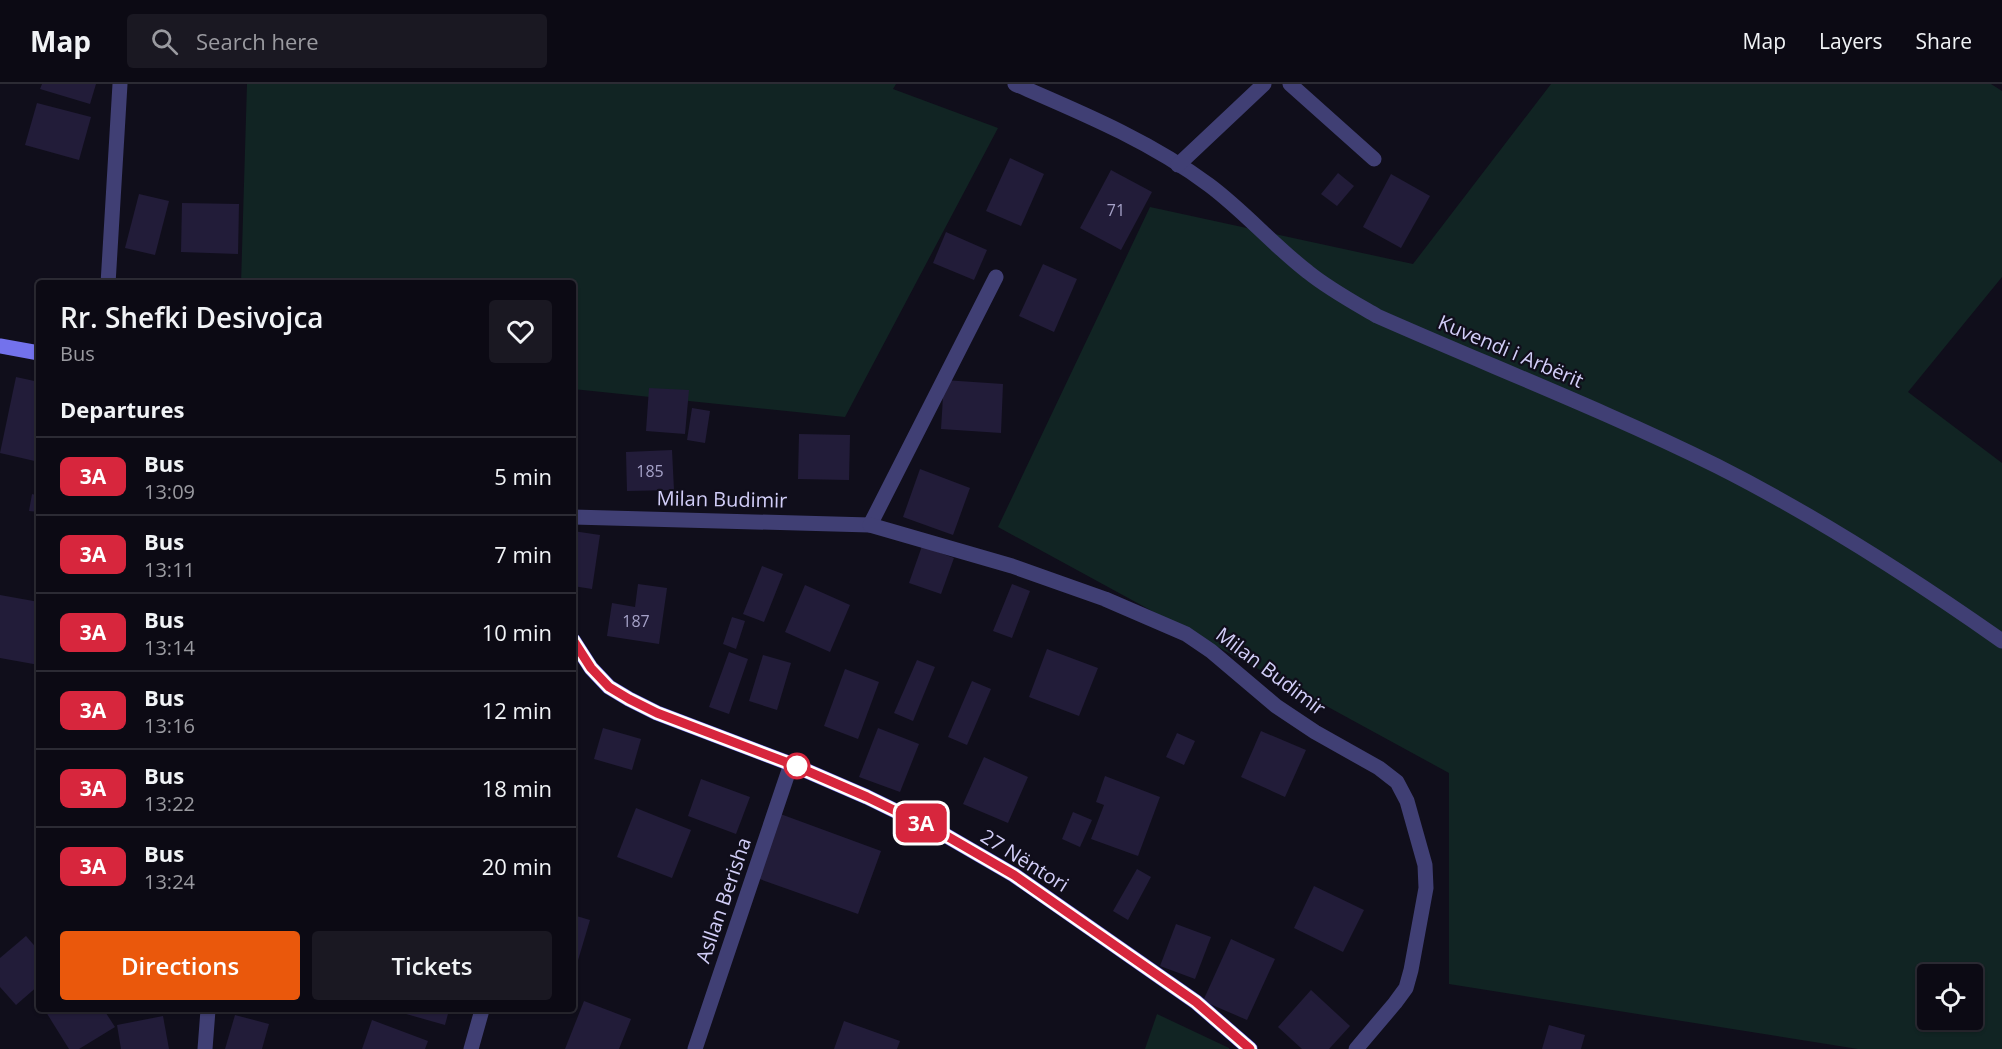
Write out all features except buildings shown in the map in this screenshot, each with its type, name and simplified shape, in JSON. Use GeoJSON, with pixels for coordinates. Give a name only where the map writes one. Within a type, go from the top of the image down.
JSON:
{"type":"FeatureCollection","features":[{"type":"Feature","properties":{"kind":"street"},"geometry":{"type":"LineString","coordinates":[[108,280],[120,84]]}},
{"type":"Feature","properties":{"kind":"street","name":"Kuvendi i Arbërit"},"geometry":{"type":"LineString","coordinates":[[1015,84],[1100,121],[1178,165],[1210,186],[1308,273],[1342,296],[1387,320],[1636,428],[1718,467],[1868,552],[1944,600],[2002,641]]}},
{"type":"Feature","properties":{"kind":"street"},"geometry":{"type":"LineString","coordinates":[[1178,165],[1264,84]]}},
{"type":"Feature","properties":{"kind":"street"},"geometry":{"type":"LineString","coordinates":[[1290,84],[1374,159]]}},
{"type":"Feature","properties":{"kind":"street"},"geometry":{"type":"LineString","coordinates":[[870,525],[996,277]]}},
{"type":"Feature","properties":{"kind":"street"},"geometry":{"type":"LineString","coordinates":[[1,349],[36,353]]}},
{"type":"Feature","properties":{"kind":"street","name":"Milan Budimir"},"geometry":{"type":"LineString","coordinates":[[576,517],[870,525],[1012,566],[1105,599],[1186,634],[1211,651],[1276,706],[1315,732],[1379,768],[1397,782],[1407,801],[1425,865],[1426,888],[1411,970],[1406,988],[1356,1049]]}},
{"type":"Feature","properties":{"kind":"street","name":"27 Nëntori"},"geometry":{"type":"LineString","coordinates":[[576,645],[591,668],[609,687],[629,699],[657,713],[791,764],[867,797],[945,835],[1014,875],[1196,1002],[1250,1049]]}},
{"type":"Feature","properties":{"kind":"street","name":"Asllan Berisha"},"geometry":{"type":"LineString","coordinates":[[695,1049],[791,764]]}},
{"type":"Feature","properties":{"kind":"street"},"geometry":{"type":"LineString","coordinates":[[205,1049],[208,1012]]}},
{"type":"Feature","properties":{"kind":"street"},"geometry":{"type":"LineString","coordinates":[[471,1049],[481,1012]]}},
{"type":"Feature","properties":{"kind":"green space"},"geometry":{"type":"Polygon","coordinates":[[[247,84],[896,84],[893,89],[998,128],[845,417],[576,389],[576,280],[241,280],[247,84]]]}},
{"type":"Feature","properties":{"kind":"green space"},"geometry":{"type":"Polygon","coordinates":[[[1551,84],[1991,84],[2002,91],[2002,277],[1908,392],[2002,463],[2002,1049],[1858,1049],[1449,984],[1449,773],[998,527],[1150,207],[1413,264],[1551,84]]]}},
{"type":"Feature","properties":{"kind":"green space"},"geometry":{"type":"Polygon","coordinates":[[[1157,1014],[1229,1048],[1229,1049],[1145,1049],[1157,1014]]]}},
{"type":"Feature","properties":{"kind":"bus line","name":"3A"},"geometry":{"type":"LineString","coordinates":[[576,645],[591,668],[609,687],[629,699],[657,713],[791,764],[867,797],[945,835],[1014,875],[1196,1002],[1250,1049]]}}]}
